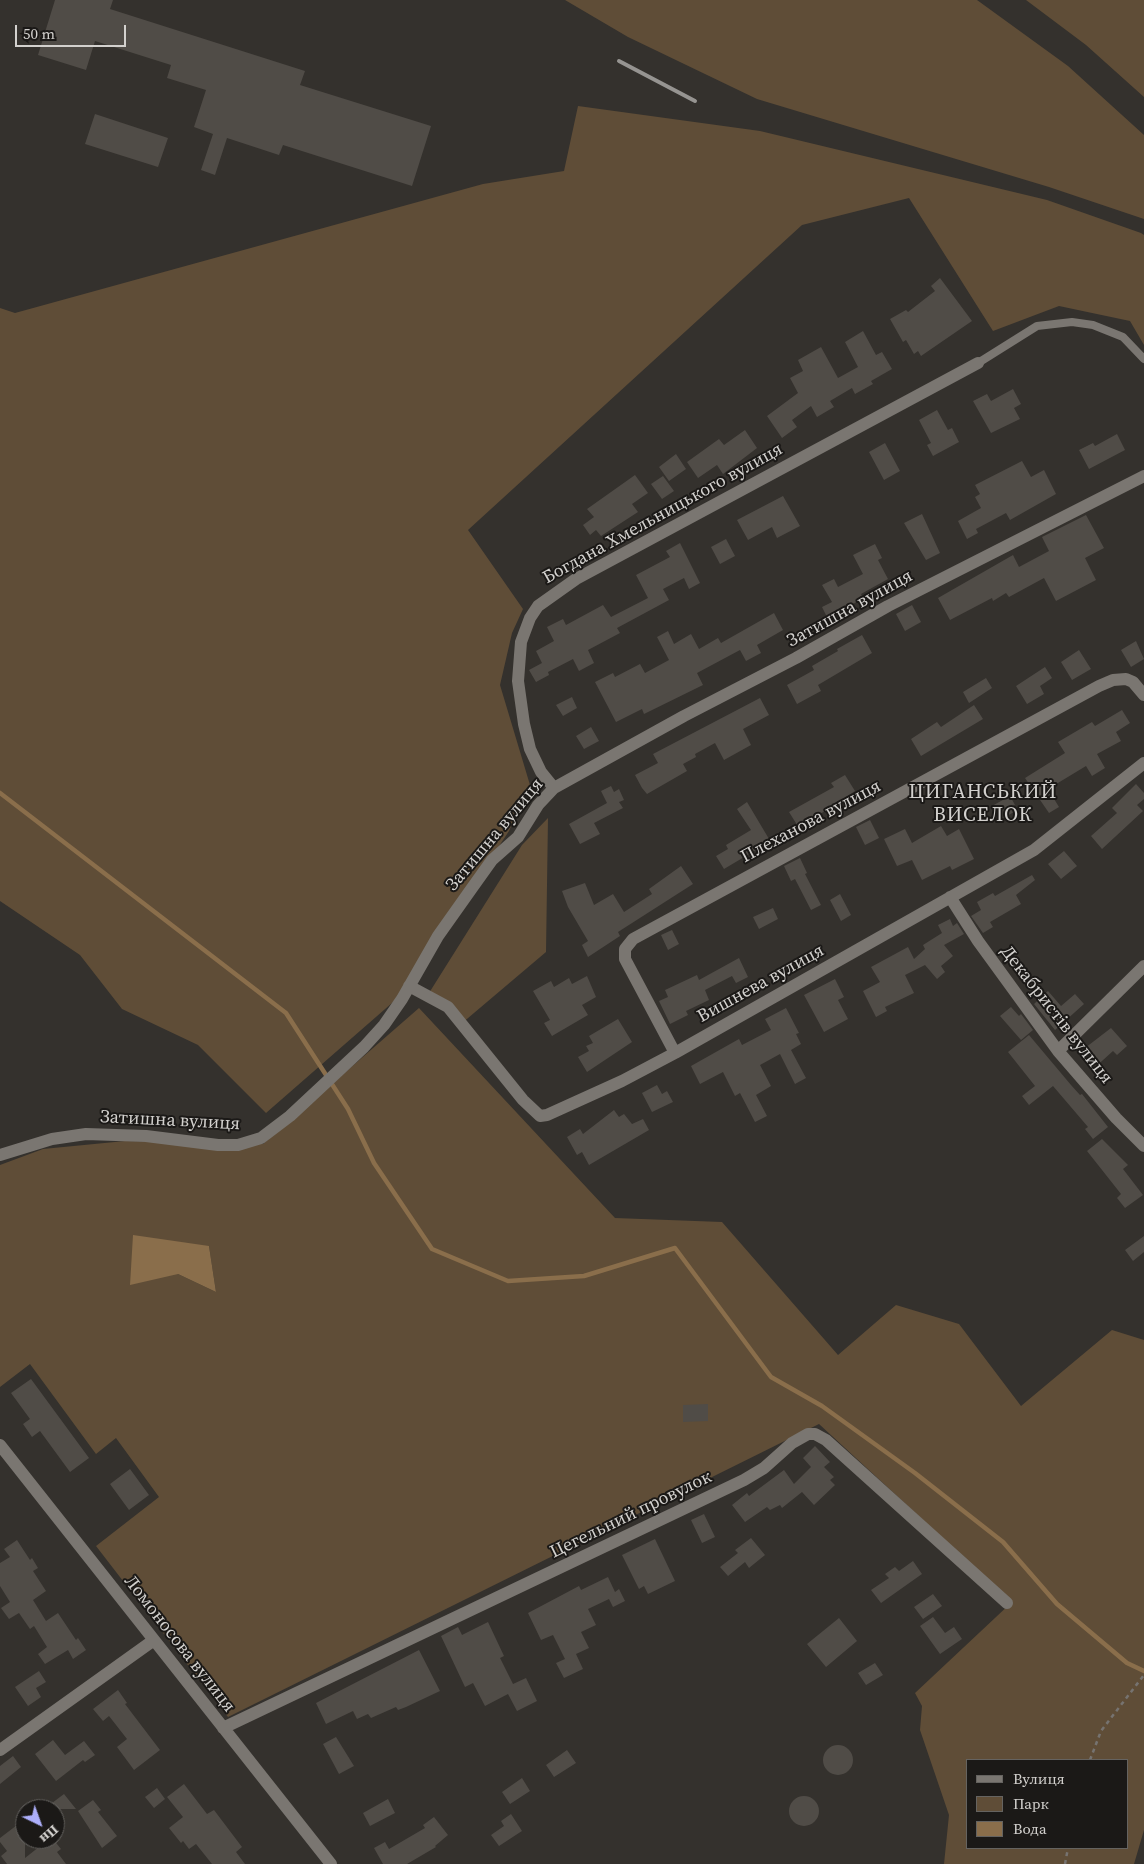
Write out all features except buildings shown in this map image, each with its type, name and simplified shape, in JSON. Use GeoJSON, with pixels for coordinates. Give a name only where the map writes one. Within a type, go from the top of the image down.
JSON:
{"type":"FeatureCollection","features":[{"type":"Feature","properties":{"kind":"street","name":"Богдана Хмельницького вулиця"},"geometry":{"type":"LineString","coordinates":[[554,788],[541,772],[530,749],[522,716],[518,676],[521,642],[530,618],[538,606],[576,579],[978,364]]}},
{"type":"Feature","properties":{"kind":"street","name":"Затишна вулиця"},"geometry":{"type":"LineString","coordinates":[[0,1155],[52,1140],[105,1134],[238,1145],[266,1135],[299,1108],[364,1047],[384,1024],[438,936],[480,875],[492,860],[518,837],[538,805],[554,788],[684,716],[796,658],[888,606],[1144,476]]}},
{"type":"Feature","properties":{"kind":"street","name":"Плеханова вулиця"},"geometry":{"type":"LineString","coordinates":[[675,1053],[625,959],[624,949],[633,939],[1099,686],[1113,680],[1129,680],[1137,685],[1144,695]]}},
{"type":"Feature","properties":{"kind":"street","name":"Вишнева вулиця"},"geometry":{"type":"LineString","coordinates":[[409,986],[437,1000],[452,1012],[514,1091],[540,1116],[578,1103],[675,1053],[1051,839],[1144,762]]}},
{"type":"Feature","properties":{"kind":"street","name":"Декабристів вулиця"},"geometry":{"type":"LineString","coordinates":[[950,897],[978,941],[1058,1051],[1116,1118],[1144,1146]]}},
{"type":"Feature","properties":{"kind":"street"},"geometry":{"type":"LineString","coordinates":[[1058,1051],[1144,966]]}},
{"type":"Feature","properties":{"kind":"street","name":"Цегельний провулок"},"geometry":{"type":"LineString","coordinates":[[223,1728],[744,1480],[764,1468],[792,1443],[808,1434],[815,1434],[826,1440],[1007,1603]]}},
{"type":"Feature","properties":{"kind":"street","name":"Ломоносова вулиця"},"geometry":{"type":"LineString","coordinates":[[0,1445],[331,1864]]}},
{"type":"Feature","properties":{"kind":"street"},"geometry":{"type":"LineString","coordinates":[[0,1750],[154,1640]]}},
{"type":"Feature","properties":{"kind":"lane"},"geometry":{"type":"LineString","coordinates":[[978,364],[1037,326],[1072,322],[1092,325],[1114,333],[1128,341],[1144,359]]}},
{"type":"Feature","properties":{"kind":"path"},"geometry":{"type":"LineString","coordinates":[[1090,1759],[1101,1731],[1144,1675]]}},
{"type":"Feature","properties":{"kind":"path"},"geometry":{"type":"LineString","coordinates":[[1065,1864],[1068,1849]]}},
{"type":"Feature","properties":{"kind":"green space"},"geometry":{"type":"Polygon","coordinates":[[[565,0],[977,0],[1068,66],[1144,135],[1144,219],[1049,187],[757,99],[628,37],[565,0]]]}},
{"type":"Feature","properties":{"kind":"green space"},"geometry":{"type":"Polygon","coordinates":[[[1026,0],[1144,0],[1144,97],[1086,45],[1026,0]]]}},
{"type":"Feature","properties":{"kind":"green space"},"geometry":{"type":"Polygon","coordinates":[[[578,106],[760,131],[1047,200],[1141,233],[1144,235],[1144,345],[1130,321],[1059,306],[993,331],[909,198],[802,225],[468,530],[523,609],[512,633],[500,685],[530,785],[509,831],[400,996],[266,1113],[198,1045],[122,1009],[80,955],[0,901],[0,308],[15,313],[483,184],[564,171],[578,106]]]}},
{"type":"Feature","properties":{"kind":"green space"},"geometry":{"type":"Polygon","coordinates":[[[548,818],[546,952],[461,1024],[429,993],[522,845],[548,818]]]}},
{"type":"Feature","properties":{"kind":"green space"},"geometry":{"type":"Polygon","coordinates":[[[419,1008],[615,1218],[722,1222],[838,1355],[896,1305],[959,1324],[1021,1406],[1112,1330],[1144,1340],[1144,1830],[1134,1864],[944,1864],[949,1815],[920,1730],[922,1706],[915,1693],[1012,1602],[819,1424],[228,1717],[96,1546],[159,1497],[116,1438],[96,1454],[30,1364],[0,1387],[0,1165],[43,1149],[125,1141],[263,1144],[419,1008]],[[209,1246],[178,1274],[216,1292],[209,1246]]]}},
{"type":"Feature","properties":{"kind":"water"},"geometry":{"type":"Polygon","coordinates":[[[133,1235],[209,1246],[216,1292],[178,1274],[130,1285],[133,1235]]]}},
{"type":"Feature","properties":{"kind":"waterway"},"geometry":{"type":"LineString","coordinates":[[0,793],[286,1013],[348,1109],[374,1163],[432,1249],[508,1281],[584,1276],[675,1248],[771,1377],[822,1406],[915,1473],[1003,1542],[1057,1604],[1127,1663],[1144,1671]]}},
{"type":"Feature","properties":{"kind":"railway"},"geometry":{"type":"LineString","coordinates":[[619,61],[695,101]]}},
{"type":"Feature","properties":{"kind":"district","name":"ЦИГАНСЬКИЙ ВИСЕЛОК"},"geometry":{"type":"Point","coordinates":[983,804]}}]}
